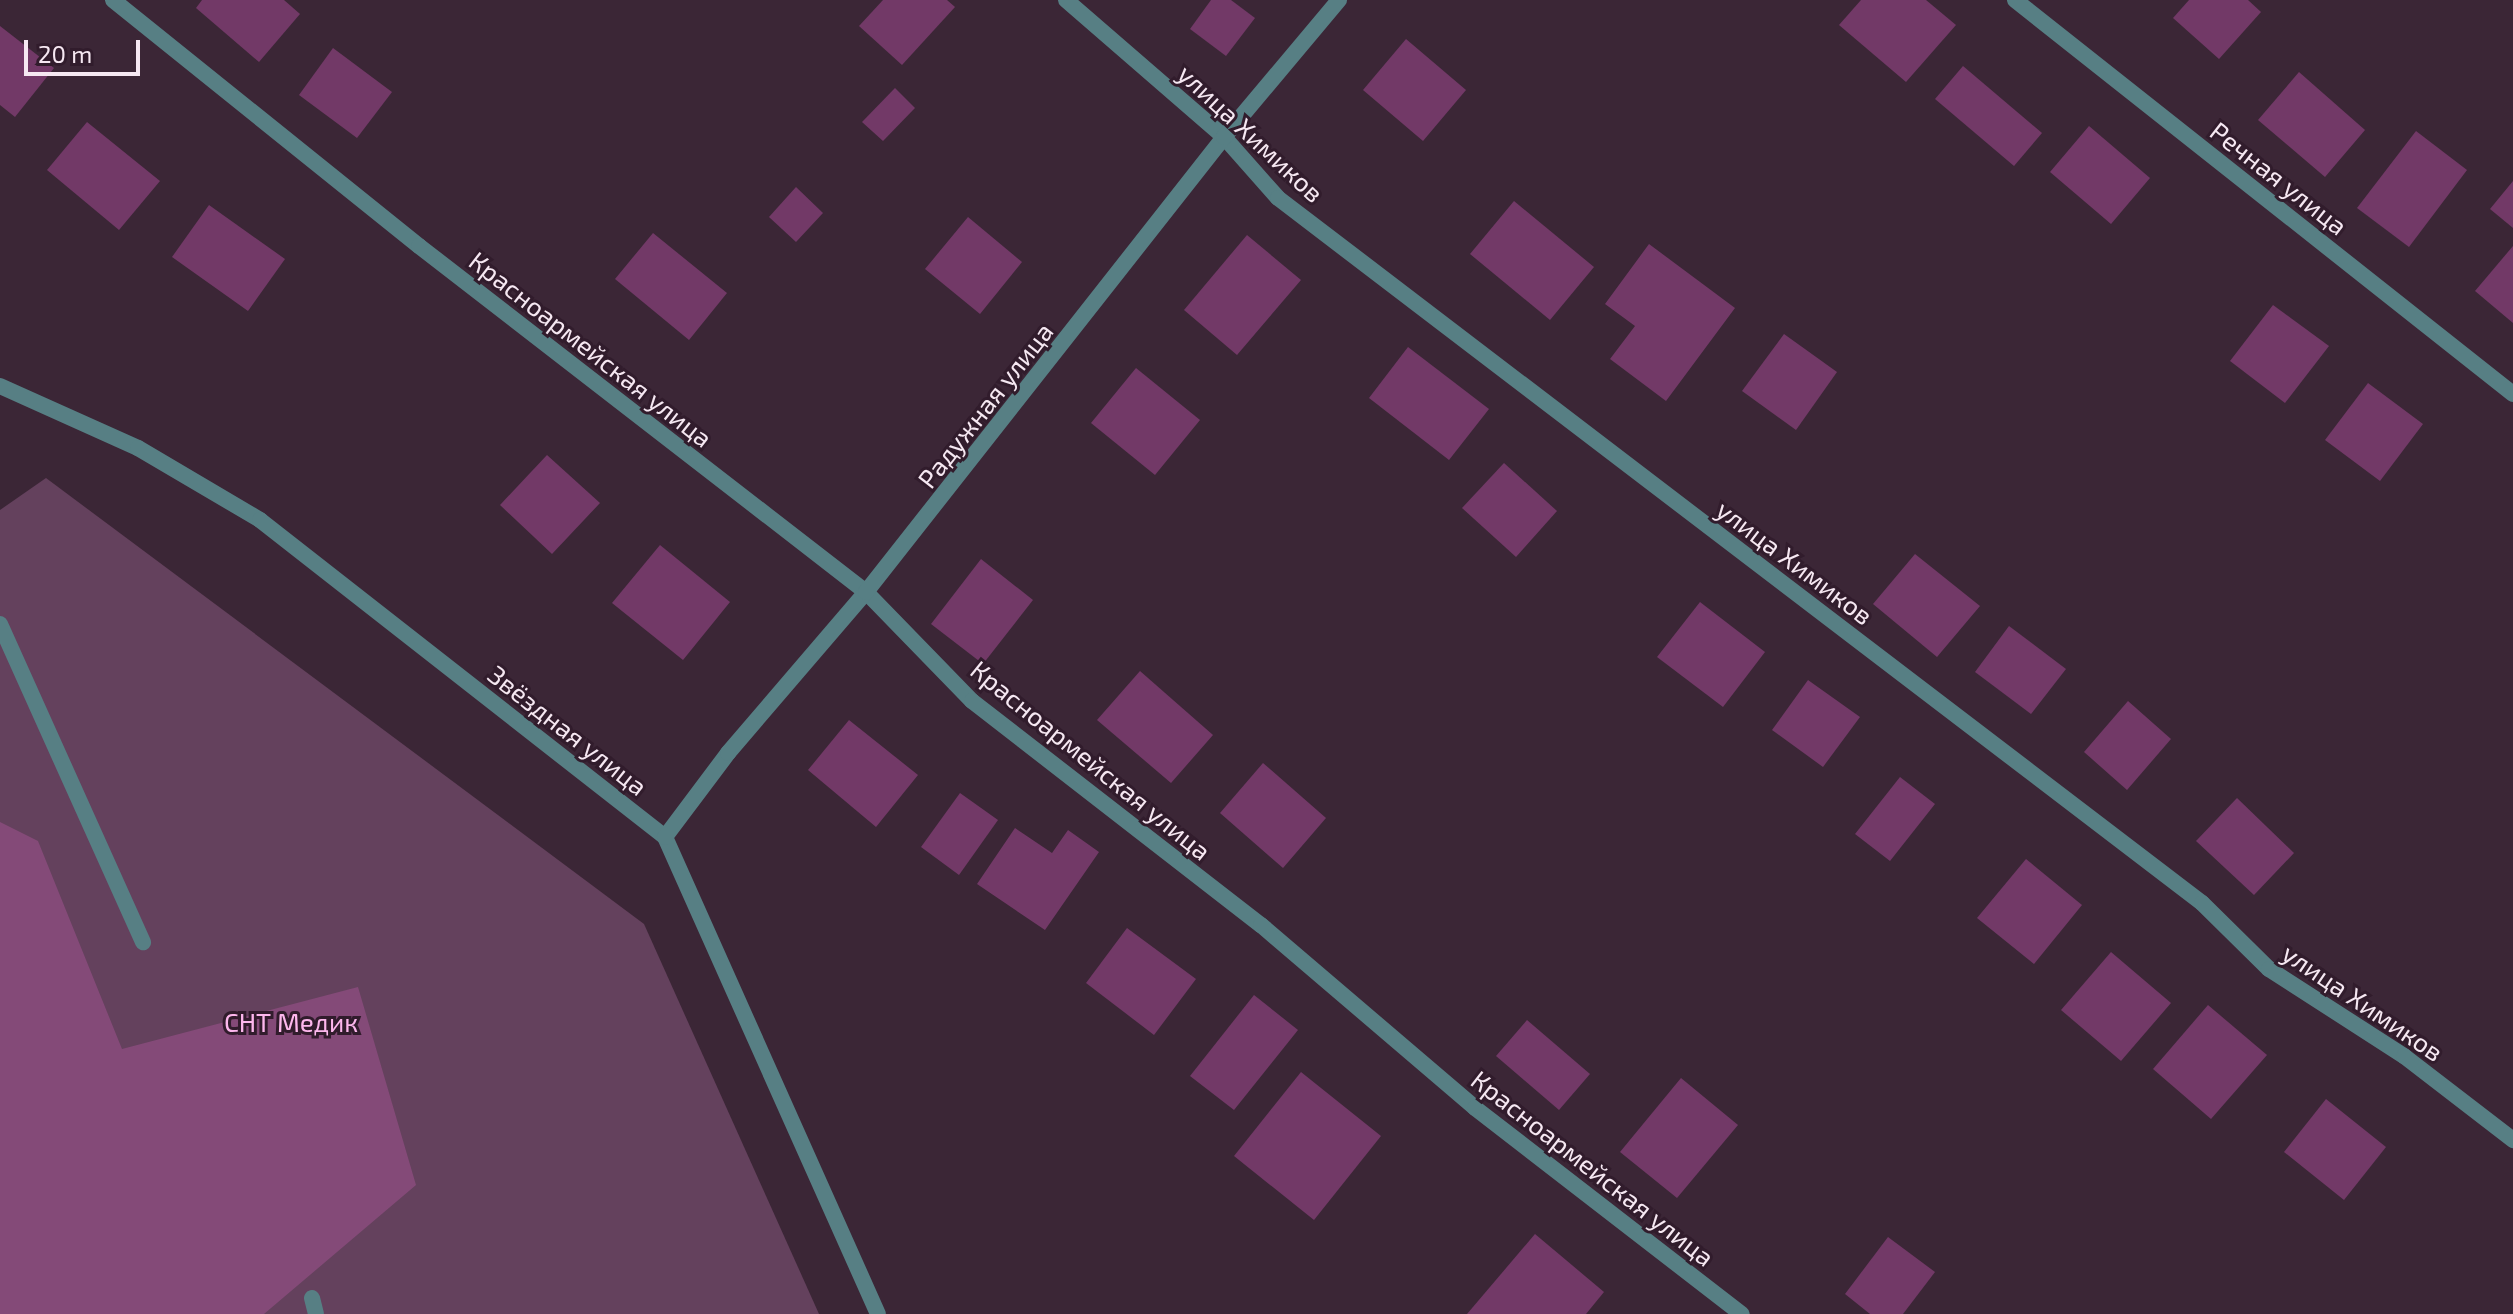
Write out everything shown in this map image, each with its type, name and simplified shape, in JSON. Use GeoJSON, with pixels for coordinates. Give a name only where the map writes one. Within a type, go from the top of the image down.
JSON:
{"type":"FeatureCollection","features":[{"type":"Feature","properties":{"kind":"street","name":"Красноармейская улица"},"geometry":{"type":"LineString","coordinates":[[113,0],[419,246],[866,592],[972,701],[1261,925],[1475,1108],[1742,1314]]}},
{"type":"Feature","properties":{"kind":"street","name":"улица Химиков"},"geometry":{"type":"LineString","coordinates":[[1066,0],[1224,137],[1278,198],[2202,903],[2269,969],[2404,1056],[2513,1140]]}},
{"type":"Feature","properties":{"kind":"street","name":"Радужная улица"},"geometry":{"type":"LineString","coordinates":[[665,837],[728,753],[866,592],[1224,137],[1339,0]]}},
{"type":"Feature","properties":{"kind":"street","name":"Речная улица"},"geometry":{"type":"LineString","coordinates":[[2015,0],[2513,394]]}},
{"type":"Feature","properties":{"kind":"street","name":"Звёздная улица"},"geometry":{"type":"LineString","coordinates":[[0,386],[138,448],[260,520],[665,837],[878,1314]]}},
{"type":"Feature","properties":{"kind":"street"},"geometry":{"type":"LineString","coordinates":[[0,624],[143,942]]}},
{"type":"Feature","properties":{"kind":"green space","name":"СНТ Медик"},"geometry":{"type":"Polygon","coordinates":[[[46,478],[644,924],[819,1314],[0,1314],[0,510],[46,478]]]}},
{"type":"Feature","properties":{"kind":"green space"},"geometry":{"type":"Polygon","coordinates":[[[0,822],[38,841],[122,1049],[358,987],[416,1185],[264,1314],[0,1314],[0,822]]]}},
{"type":"Feature","properties":{"kind":"building"},"geometry":{"type":"Polygon","coordinates":[[[202,0],[284,0],[300,14],[259,62],[196,8],[202,0]]]}},
{"type":"Feature","properties":{"kind":"building"},"geometry":{"type":"Polygon","coordinates":[[[883,0],[947,0],[955,7],[902,65],[859,26],[883,0]]]}},
{"type":"Feature","properties":{"kind":"building"},"geometry":{"type":"Polygon","coordinates":[[[1211,0],[1231,0],[1255,18],[1226,56],[1190,29],[1211,0]]]}},
{"type":"Feature","properties":{"kind":"building"},"geometry":{"type":"Polygon","coordinates":[[[1861,0],[1926,0],[1956,25],[1906,82],[1839,25],[1861,0]]]}},
{"type":"Feature","properties":{"kind":"building"},"geometry":{"type":"Polygon","coordinates":[[[2189,0],[2248,0],[2261,12],[2219,59],[2173,18],[2189,0]]]}},
{"type":"Feature","properties":{"kind":"building"},"geometry":{"type":"Polygon","coordinates":[[[0,26],[54,68],[15,117],[0,105],[0,26]]]}},
{"type":"Feature","properties":{"kind":"building"},"geometry":{"type":"Polygon","coordinates":[[[1406,39],[1466,90],[1423,141],[1363,90],[1406,39]]]}},
{"type":"Feature","properties":{"kind":"building"},"geometry":{"type":"Polygon","coordinates":[[[333,48],[392,92],[357,138],[299,95],[333,48]]]}},
{"type":"Feature","properties":{"kind":"building"},"geometry":{"type":"Polygon","coordinates":[[[1963,66],[2042,133],[2014,166],[1935,99],[1963,66]]]}},
{"type":"Feature","properties":{"kind":"building"},"geometry":{"type":"Polygon","coordinates":[[[2299,72],[2365,130],[2325,177],[2258,120],[2299,72]]]}},
{"type":"Feature","properties":{"kind":"building"},"geometry":{"type":"Polygon","coordinates":[[[895,88],[915,108],[883,141],[862,122],[895,88]]]}},
{"type":"Feature","properties":{"kind":"building"},"geometry":{"type":"Polygon","coordinates":[[[87,122],[160,181],[119,230],[47,170],[87,122]]]}},
{"type":"Feature","properties":{"kind":"building"},"geometry":{"type":"Polygon","coordinates":[[[2089,126],[2150,178],[2111,224],[2050,172],[2089,126]]]}},
{"type":"Feature","properties":{"kind":"building"},"geometry":{"type":"Polygon","coordinates":[[[2416,131],[2467,170],[2409,247],[2357,208],[2416,131]]]}},
{"type":"Feature","properties":{"kind":"building"},"geometry":{"type":"Polygon","coordinates":[[[2513,181],[2513,228],[2490,209],[2513,181]]]}},
{"type":"Feature","properties":{"kind":"building"},"geometry":{"type":"Polygon","coordinates":[[[796,187],[823,213],[796,242],[769,217],[796,187]]]}},
{"type":"Feature","properties":{"kind":"building"},"geometry":{"type":"Polygon","coordinates":[[[1514,201],[1594,267],[1550,320],[1470,254],[1514,201]]]}},
{"type":"Feature","properties":{"kind":"building"},"geometry":{"type":"Polygon","coordinates":[[[209,205],[285,259],[248,311],[172,257],[209,205]]]}},
{"type":"Feature","properties":{"kind":"building"},"geometry":{"type":"Polygon","coordinates":[[[968,217],[1022,262],[980,314],[925,269],[968,217]]]}},
{"type":"Feature","properties":{"kind":"building"},"geometry":{"type":"Polygon","coordinates":[[[653,233],[727,293],[689,340],[615,279],[653,233]]]}},
{"type":"Feature","properties":{"kind":"building"},"geometry":{"type":"Polygon","coordinates":[[[1247,235],[1301,280],[1237,355],[1184,310],[1247,235]]]}},
{"type":"Feature","properties":{"kind":"building"},"geometry":{"type":"Polygon","coordinates":[[[1649,244],[1735,308],[1666,401],[1610,359],[1635,326],[1605,304],[1649,244]]]}},
{"type":"Feature","properties":{"kind":"building"},"geometry":{"type":"Polygon","coordinates":[[[2513,246],[2513,323],[2475,291],[2513,246]]]}},
{"type":"Feature","properties":{"kind":"building"},"geometry":{"type":"Polygon","coordinates":[[[2273,305],[2329,346],[2285,403],[2230,361],[2273,305]]]}},
{"type":"Feature","properties":{"kind":"building"},"geometry":{"type":"Polygon","coordinates":[[[1784,334],[1837,372],[1796,430],[1742,391],[1784,334]]]}},
{"type":"Feature","properties":{"kind":"building"},"geometry":{"type":"Polygon","coordinates":[[[1408,347],[1489,409],[1449,460],[1369,398],[1408,347]]]}},
{"type":"Feature","properties":{"kind":"building"},"geometry":{"type":"Polygon","coordinates":[[[1136,368],[1200,420],[1155,475],[1091,423],[1136,368]]]}},
{"type":"Feature","properties":{"kind":"building"},"geometry":{"type":"Polygon","coordinates":[[[2368,383],[2423,424],[2380,481],[2325,440],[2368,383]]]}},
{"type":"Feature","properties":{"kind":"building"},"geometry":{"type":"Polygon","coordinates":[[[547,455],[600,503],[552,554],[500,505],[547,455]]]}},
{"type":"Feature","properties":{"kind":"building"},"geometry":{"type":"Polygon","coordinates":[[[1504,463],[1557,511],[1516,557],[1462,508],[1504,463]]]}},
{"type":"Feature","properties":{"kind":"building"},"geometry":{"type":"Polygon","coordinates":[[[660,545],[730,602],[683,660],[612,603],[660,545]]]}},
{"type":"Feature","properties":{"kind":"building"},"geometry":{"type":"Polygon","coordinates":[[[1915,554],[1980,606],[1937,657],[1873,604],[1915,554]]]}},
{"type":"Feature","properties":{"kind":"building"},"geometry":{"type":"Polygon","coordinates":[[[981,559],[1033,600],[983,664],[931,624],[981,559]]]}},
{"type":"Feature","properties":{"kind":"building"},"geometry":{"type":"Polygon","coordinates":[[[1700,602],[1765,652],[1723,707],[1657,657],[1700,602]]]}},
{"type":"Feature","properties":{"kind":"building"},"geometry":{"type":"Polygon","coordinates":[[[2009,626],[2066,669],[2031,714],[1975,672],[2009,626]]]}},
{"type":"Feature","properties":{"kind":"building"},"geometry":{"type":"Polygon","coordinates":[[[1140,671],[1213,735],[1171,783],[1097,720],[1140,671]]]}},
{"type":"Feature","properties":{"kind":"building"},"geometry":{"type":"Polygon","coordinates":[[[1808,680],[1860,717],[1823,767],[1772,730],[1808,680]]]}},
{"type":"Feature","properties":{"kind":"building"},"geometry":{"type":"Polygon","coordinates":[[[2128,701],[2171,739],[2127,790],[2084,752],[2128,701]]]}},
{"type":"Feature","properties":{"kind":"building"},"geometry":{"type":"Polygon","coordinates":[[[849,720],[918,775],[876,827],[808,770],[849,720]]]}},
{"type":"Feature","properties":{"kind":"building"},"geometry":{"type":"Polygon","coordinates":[[[1263,763],[1326,818],[1283,868],[1220,813],[1263,763]]]}},
{"type":"Feature","properties":{"kind":"building"},"geometry":{"type":"Polygon","coordinates":[[[1900,777],[1935,804],[1890,861],[1855,834],[1900,777]]]}},
{"type":"Feature","properties":{"kind":"building"},"geometry":{"type":"Polygon","coordinates":[[[960,793],[998,820],[959,875],[921,847],[960,793]]]}},
{"type":"Feature","properties":{"kind":"building"},"geometry":{"type":"Polygon","coordinates":[[[2237,798],[2294,853],[2254,895],[2196,841],[2237,798]]]}},
{"type":"Feature","properties":{"kind":"building"},"geometry":{"type":"Polygon","coordinates":[[[1015,828],[1052,853],[1068,830],[1099,852],[1045,930],[977,884],[1015,828]]]}},
{"type":"Feature","properties":{"kind":"building"},"geometry":{"type":"Polygon","coordinates":[[[2026,859],[2082,905],[2034,964],[1977,918],[2026,859]]]}},
{"type":"Feature","properties":{"kind":"building"},"geometry":{"type":"Polygon","coordinates":[[[1127,928],[1196,979],[1154,1035],[1086,983],[1127,928]]]}},
{"type":"Feature","properties":{"kind":"building"},"geometry":{"type":"Polygon","coordinates":[[[2111,952],[2171,1003],[2121,1061],[2061,1010],[2111,952]]]}},
{"type":"Feature","properties":{"kind":"building"},"geometry":{"type":"Polygon","coordinates":[[[1254,995],[1298,1030],[1234,1110],[1190,1076],[1254,995]]]}},
{"type":"Feature","properties":{"kind":"building"},"geometry":{"type":"Polygon","coordinates":[[[2208,1005],[2267,1055],[2211,1119],[2153,1069],[2208,1005]]]}},
{"type":"Feature","properties":{"kind":"building"},"geometry":{"type":"Polygon","coordinates":[[[1527,1020],[1590,1074],[1559,1110],[1496,1056],[1527,1020]]]}},
{"type":"Feature","properties":{"kind":"building"},"geometry":{"type":"Polygon","coordinates":[[[1301,1072],[1381,1136],[1314,1220],[1234,1156],[1301,1072]]]}},
{"type":"Feature","properties":{"kind":"building"},"geometry":{"type":"Polygon","coordinates":[[[1681,1078],[1738,1125],[1677,1198],[1620,1152],[1681,1078]]]}},
{"type":"Feature","properties":{"kind":"building"},"geometry":{"type":"Polygon","coordinates":[[[2326,1099],[2386,1147],[2344,1200],[2284,1152],[2326,1099]]]}},
{"type":"Feature","properties":{"kind":"building"},"geometry":{"type":"Polygon","coordinates":[[[1535,1234],[1604,1292],[1586,1314],[1467,1314],[1535,1234]]]}},
{"type":"Feature","properties":{"kind":"building"},"geometry":{"type":"Polygon","coordinates":[[[1888,1237],[1935,1272],[1903,1314],[1870,1314],[1845,1294],[1888,1237]]]}}]}
